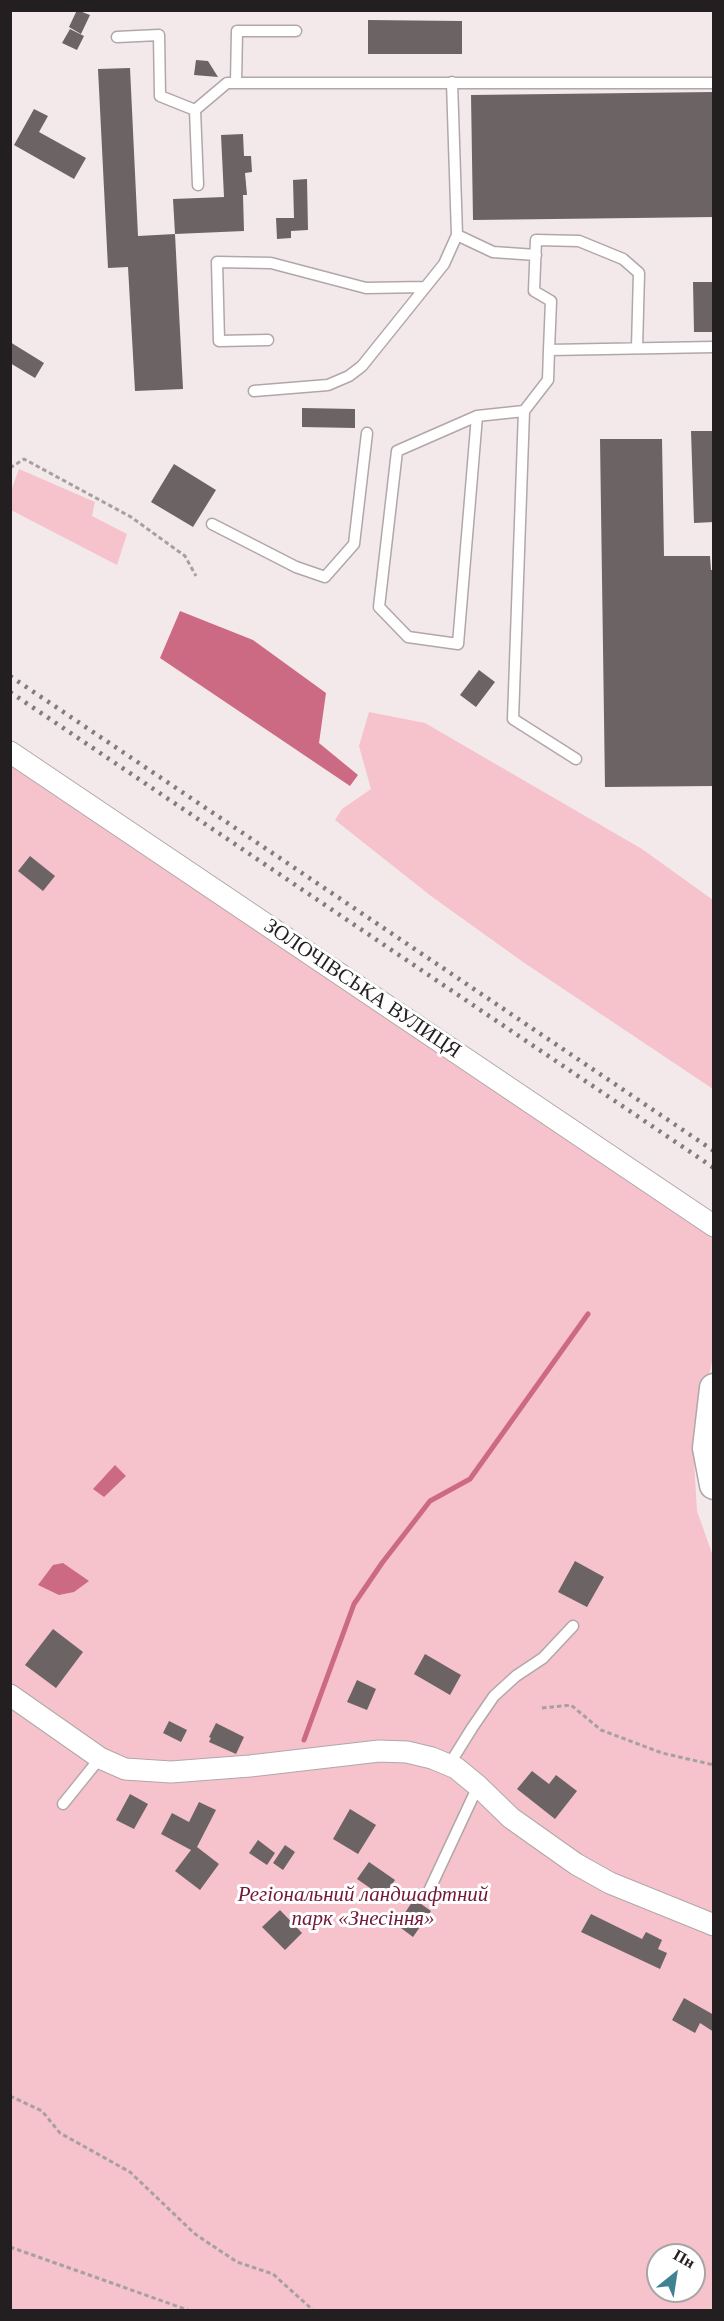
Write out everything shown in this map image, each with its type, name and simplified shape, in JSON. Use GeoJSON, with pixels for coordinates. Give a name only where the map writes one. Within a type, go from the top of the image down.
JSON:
{"type":"FeatureCollection","features":[{"type":"Feature","properties":{"kind":"main road"},"geometry":{"type":"LineString","coordinates":[[714,1388],[707,1448],[714,1485]]}},
{"type":"Feature","properties":{"kind":"street","name":"ЗОЛОЧІВСЬКА ВУЛИЦЯ"},"geometry":{"type":"LineString","coordinates":[[10,752],[714,1226]]}},
{"type":"Feature","properties":{"kind":"street"},"geometry":{"type":"LineString","coordinates":[[10,1695],[100,1758],[125,1768],[171,1772],[250,1766],[379,1751],[407,1752],[449,1765],[478,1786],[511,1818],[576,1864],[610,1882],[714,1925]]}},
{"type":"Feature","properties":{"kind":"lane"},"geometry":{"type":"LineString","coordinates":[[236,83],[237,31],[296,32]]}},
{"type":"Feature","properties":{"kind":"lane"},"geometry":{"type":"LineString","coordinates":[[117,37],[159,35],[160,96],[195,110]]}},
{"type":"Feature","properties":{"kind":"lane"},"geometry":{"type":"LineString","coordinates":[[254,391],[328,385],[349,376],[362,366],[444,264],[457,235],[453,82]]}},
{"type":"Feature","properties":{"kind":"lane"},"geometry":{"type":"LineString","coordinates":[[195,110],[228,83],[714,83]]}},
{"type":"Feature","properties":{"kind":"lane"},"geometry":{"type":"LineString","coordinates":[[195,110],[198,185]]}},
{"type":"Feature","properties":{"kind":"lane"},"geometry":{"type":"LineString","coordinates":[[457,235],[493,252],[536,255]]}},
{"type":"Feature","properties":{"kind":"lane"},"geometry":{"type":"LineString","coordinates":[[576,759],[513,719],[524,411],[548,380],[551,302],[534,291],[536,240],[579,241],[623,259],[639,273],[637,348]]}},
{"type":"Feature","properties":{"kind":"lane"},"geometry":{"type":"LineString","coordinates":[[268,340],[219,341],[217,262],[271,263],[366,288],[425,287]]}},
{"type":"Feature","properties":{"kind":"lane"},"geometry":{"type":"LineString","coordinates":[[549,350],[714,347]]}},
{"type":"Feature","properties":{"kind":"lane"},"geometry":{"type":"LineString","coordinates":[[477,416],[458,644],[408,637],[379,607],[397,451],[477,416],[524,411]]}},
{"type":"Feature","properties":{"kind":"lane"},"geometry":{"type":"LineString","coordinates":[[212,524],[296,567],[325,577],[354,544],[367,433]]}},
{"type":"Feature","properties":{"kind":"lane"},"geometry":{"type":"LineString","coordinates":[[449,1765],[494,1696],[516,1676],[543,1658],[573,1626]]}},
{"type":"Feature","properties":{"kind":"lane"},"geometry":{"type":"LineString","coordinates":[[63,1804],[100,1758]]}},
{"type":"Feature","properties":{"kind":"lane"},"geometry":{"type":"LineString","coordinates":[[428,1893],[478,1786]]}},
{"type":"Feature","properties":{"kind":"path"},"geometry":{"type":"LineString","coordinates":[[10,468],[24,459],[131,517],[185,556],[196,576]]}},
{"type":"Feature","properties":{"kind":"path"},"geometry":{"type":"LineString","coordinates":[[542,1708],[571,1705],[601,1730],[662,1754],[714,1765]]}},
{"type":"Feature","properties":{"kind":"path"},"geometry":{"type":"LineString","coordinates":[[10,2096],[42,2111],[60,2133],[130,2172],[195,2234],[237,2262],[273,2274],[313,2310]]}},
{"type":"Feature","properties":{"kind":"path"},"geometry":{"type":"LineString","coordinates":[[10,2247],[188,2310]]}},
{"type":"Feature","properties":{"kind":"green space"},"geometry":{"type":"Polygon","coordinates":[[[19,469],[95,502],[92,516],[127,534],[117,565],[11,510],[11,491],[19,469]]]}},
{"type":"Feature","properties":{"kind":"green space"},"geometry":{"type":"Polygon","coordinates":[[[369,712],[425,723],[642,849],[713,900],[713,1089],[523,962],[431,896],[335,820],[342,809],[371,789],[359,746],[369,712]]]}},
{"type":"Feature","properties":{"kind":"green space","name":"Регіональний ландшафтний парк «Знесіння»"},"geometry":{"type":"Polygon","coordinates":[[[10,762],[713,1230],[713,1358],[697,1424],[694,1461],[697,1511],[714,1559],[713,2310],[11,2310],[10,762]]]}},
{"type":"Feature","properties":{"kind":"shaded area"},"geometry":{"type":"Polygon","coordinates":[[[180,611],[253,640],[326,693],[319,743],[358,775],[350,786],[160,658],[180,611]]]}},
{"type":"Feature","properties":{"kind":"shaded area"},"geometry":{"type":"Polygon","coordinates":[[[115,1465],[126,1476],[104,1497],[93,1489],[115,1465]]]}},
{"type":"Feature","properties":{"kind":"shaded area"},"geometry":{"type":"Polygon","coordinates":[[[63,1563],[89,1581],[74,1592],[59,1595],[38,1585],[53,1565],[63,1563]]]}},
{"type":"Feature","properties":{"kind":"building"},"geometry":{"type":"Polygon","coordinates":[[[77,10],[90,15],[81,34],[69,27],[77,10]]]}},
{"type":"Feature","properties":{"kind":"building"},"geometry":{"type":"Polygon","coordinates":[[[368,20],[462,21],[462,54],[368,54],[368,20]]]}},
{"type":"Feature","properties":{"kind":"building"},"geometry":{"type":"Polygon","coordinates":[[[70,29],[84,36],[77,50],[62,43],[70,29]]]}},
{"type":"Feature","properties":{"kind":"building"},"geometry":{"type":"Polygon","coordinates":[[[196,60],[208,61],[218,77],[194,75],[196,60]]]}},
{"type":"Feature","properties":{"kind":"building"},"geometry":{"type":"Polygon","coordinates":[[[130,68],[138,236],[175,234],[183,389],[135,391],[128,267],[108,268],[98,69],[130,68]]]}},
{"type":"Feature","properties":{"kind":"building"},"geometry":{"type":"Polygon","coordinates":[[[714,92],[714,217],[473,220],[471,95],[714,92]]]}},
{"type":"Feature","properties":{"kind":"building"},"geometry":{"type":"Polygon","coordinates":[[[34,109],[48,116],[39,132],[86,158],[74,179],[14,145],[34,109]]]}},
{"type":"Feature","properties":{"kind":"building"},"geometry":{"type":"Polygon","coordinates":[[[243,134],[244,156],[251,156],[252,172],[245,173],[247,195],[243,195],[244,231],[175,234],[173,199],[224,197],[221,135],[243,134]]]}},
{"type":"Feature","properties":{"kind":"building"},"geometry":{"type":"Polygon","coordinates":[[[307,179],[308,230],[291,231],[291,238],[277,239],[276,218],[294,218],[293,180],[307,179]]]}},
{"type":"Feature","properties":{"kind":"building"},"geometry":{"type":"Polygon","coordinates":[[[693,282],[714,282],[714,332],[694,332],[693,282]]]}},
{"type":"Feature","properties":{"kind":"building"},"geometry":{"type":"Polygon","coordinates":[[[10,342],[44,363],[35,378],[10,363],[10,342]]]}},
{"type":"Feature","properties":{"kind":"building"},"geometry":{"type":"Polygon","coordinates":[[[302,408],[355,409],[355,428],[302,427],[302,408]]]}},
{"type":"Feature","properties":{"kind":"building"},"geometry":{"type":"Polygon","coordinates":[[[691,431],[714,431],[714,522],[694,523],[691,431]]]}},
{"type":"Feature","properties":{"kind":"building"},"geometry":{"type":"Polygon","coordinates":[[[600,439],[662,439],[664,556],[710,556],[711,570],[714,570],[714,633],[712,633],[714,786],[605,787],[600,439]]]}},
{"type":"Feature","properties":{"kind":"building"},"geometry":{"type":"Polygon","coordinates":[[[174,464],[216,490],[193,527],[151,502],[174,464]]]}},
{"type":"Feature","properties":{"kind":"building"},"geometry":{"type":"Polygon","coordinates":[[[479,670],[495,682],[476,707],[460,695],[479,670]]]}},
{"type":"Feature","properties":{"kind":"building"},"geometry":{"type":"Polygon","coordinates":[[[30,856],[55,876],[43,891],[18,871],[30,856]]]}},
{"type":"Feature","properties":{"kind":"building"},"geometry":{"type":"Polygon","coordinates":[[[575,1561],[604,1577],[587,1607],[558,1592],[575,1561]]]}},
{"type":"Feature","properties":{"kind":"building"},"geometry":{"type":"Polygon","coordinates":[[[53,1629],[83,1652],[56,1688],[25,1665],[53,1629]]]}},
{"type":"Feature","properties":{"kind":"building"},"geometry":{"type":"Polygon","coordinates":[[[425,1654],[461,1675],[450,1695],[414,1674],[425,1654]]]}},
{"type":"Feature","properties":{"kind":"building"},"geometry":{"type":"Polygon","coordinates":[[[357,1680],[376,1689],[367,1710],[347,1702],[357,1680]]]}},
{"type":"Feature","properties":{"kind":"building"},"geometry":{"type":"Polygon","coordinates":[[[169,1721],[187,1730],[181,1742],[163,1733],[169,1721]]]}},
{"type":"Feature","properties":{"kind":"building"},"geometry":{"type":"Polygon","coordinates":[[[216,1723],[244,1737],[236,1754],[209,1742],[216,1723]]]}},
{"type":"Feature","properties":{"kind":"building"},"geometry":{"type":"Polygon","coordinates":[[[532,1771],[549,1784],[556,1775],[577,1791],[555,1819],[517,1789],[532,1771]]]}},
{"type":"Feature","properties":{"kind":"building"},"geometry":{"type":"Polygon","coordinates":[[[130,1794],[148,1804],[134,1829],[116,1820],[130,1794]]]}},
{"type":"Feature","properties":{"kind":"building"},"geometry":{"type":"Polygon","coordinates":[[[199,1802],[216,1810],[197,1847],[219,1864],[200,1890],[175,1871],[191,1850],[161,1834],[172,1813],[189,1822],[199,1802]]]}},
{"type":"Feature","properties":{"kind":"building"},"geometry":{"type":"Polygon","coordinates":[[[350,1809],[376,1825],[358,1854],[333,1839],[350,1809]]]}},
{"type":"Feature","properties":{"kind":"building"},"geometry":{"type":"Polygon","coordinates":[[[258,1840],[275,1853],[267,1865],[249,1853],[258,1840]]]}},
{"type":"Feature","properties":{"kind":"building"},"geometry":{"type":"Polygon","coordinates":[[[285,1845],[295,1852],[283,1870],[273,1863],[285,1845]]]}},
{"type":"Feature","properties":{"kind":"building"},"geometry":{"type":"Polygon","coordinates":[[[369,1862],[395,1880],[383,1897],[357,1879],[369,1862]]]}},
{"type":"Feature","properties":{"kind":"building"},"geometry":{"type":"Polygon","coordinates":[[[414,1899],[431,1911],[413,1937],[397,1925],[414,1899]]]}},
{"type":"Feature","properties":{"kind":"building"},"geometry":{"type":"Polygon","coordinates":[[[280,1910],[302,1933],[285,1950],[262,1927],[280,1910]]]}},
{"type":"Feature","properties":{"kind":"building"},"geometry":{"type":"Polygon","coordinates":[[[591,1914],[642,1939],[646,1932],[662,1940],[658,1949],[667,1953],[660,1969],[581,1932],[591,1914]]]}},
{"type":"Feature","properties":{"kind":"building"},"geometry":{"type":"Polygon","coordinates":[[[684,1998],[714,2015],[714,2032],[700,2023],[695,2033],[672,2020],[684,1998]]]}},
{"type":"Feature","properties":{"kind":"waterway"},"geometry":{"type":"LineString","coordinates":[[304,1740],[354,1604],[382,1563],[430,1501],[470,1479],[588,1314]]}},
{"type":"Feature","properties":{"kind":"railway"},"geometry":{"type":"LineString","coordinates":[[10,676],[714,1151]]}},
{"type":"Feature","properties":{"kind":"railway"},"geometry":{"type":"LineString","coordinates":[[10,692],[714,1168]]}}]}
